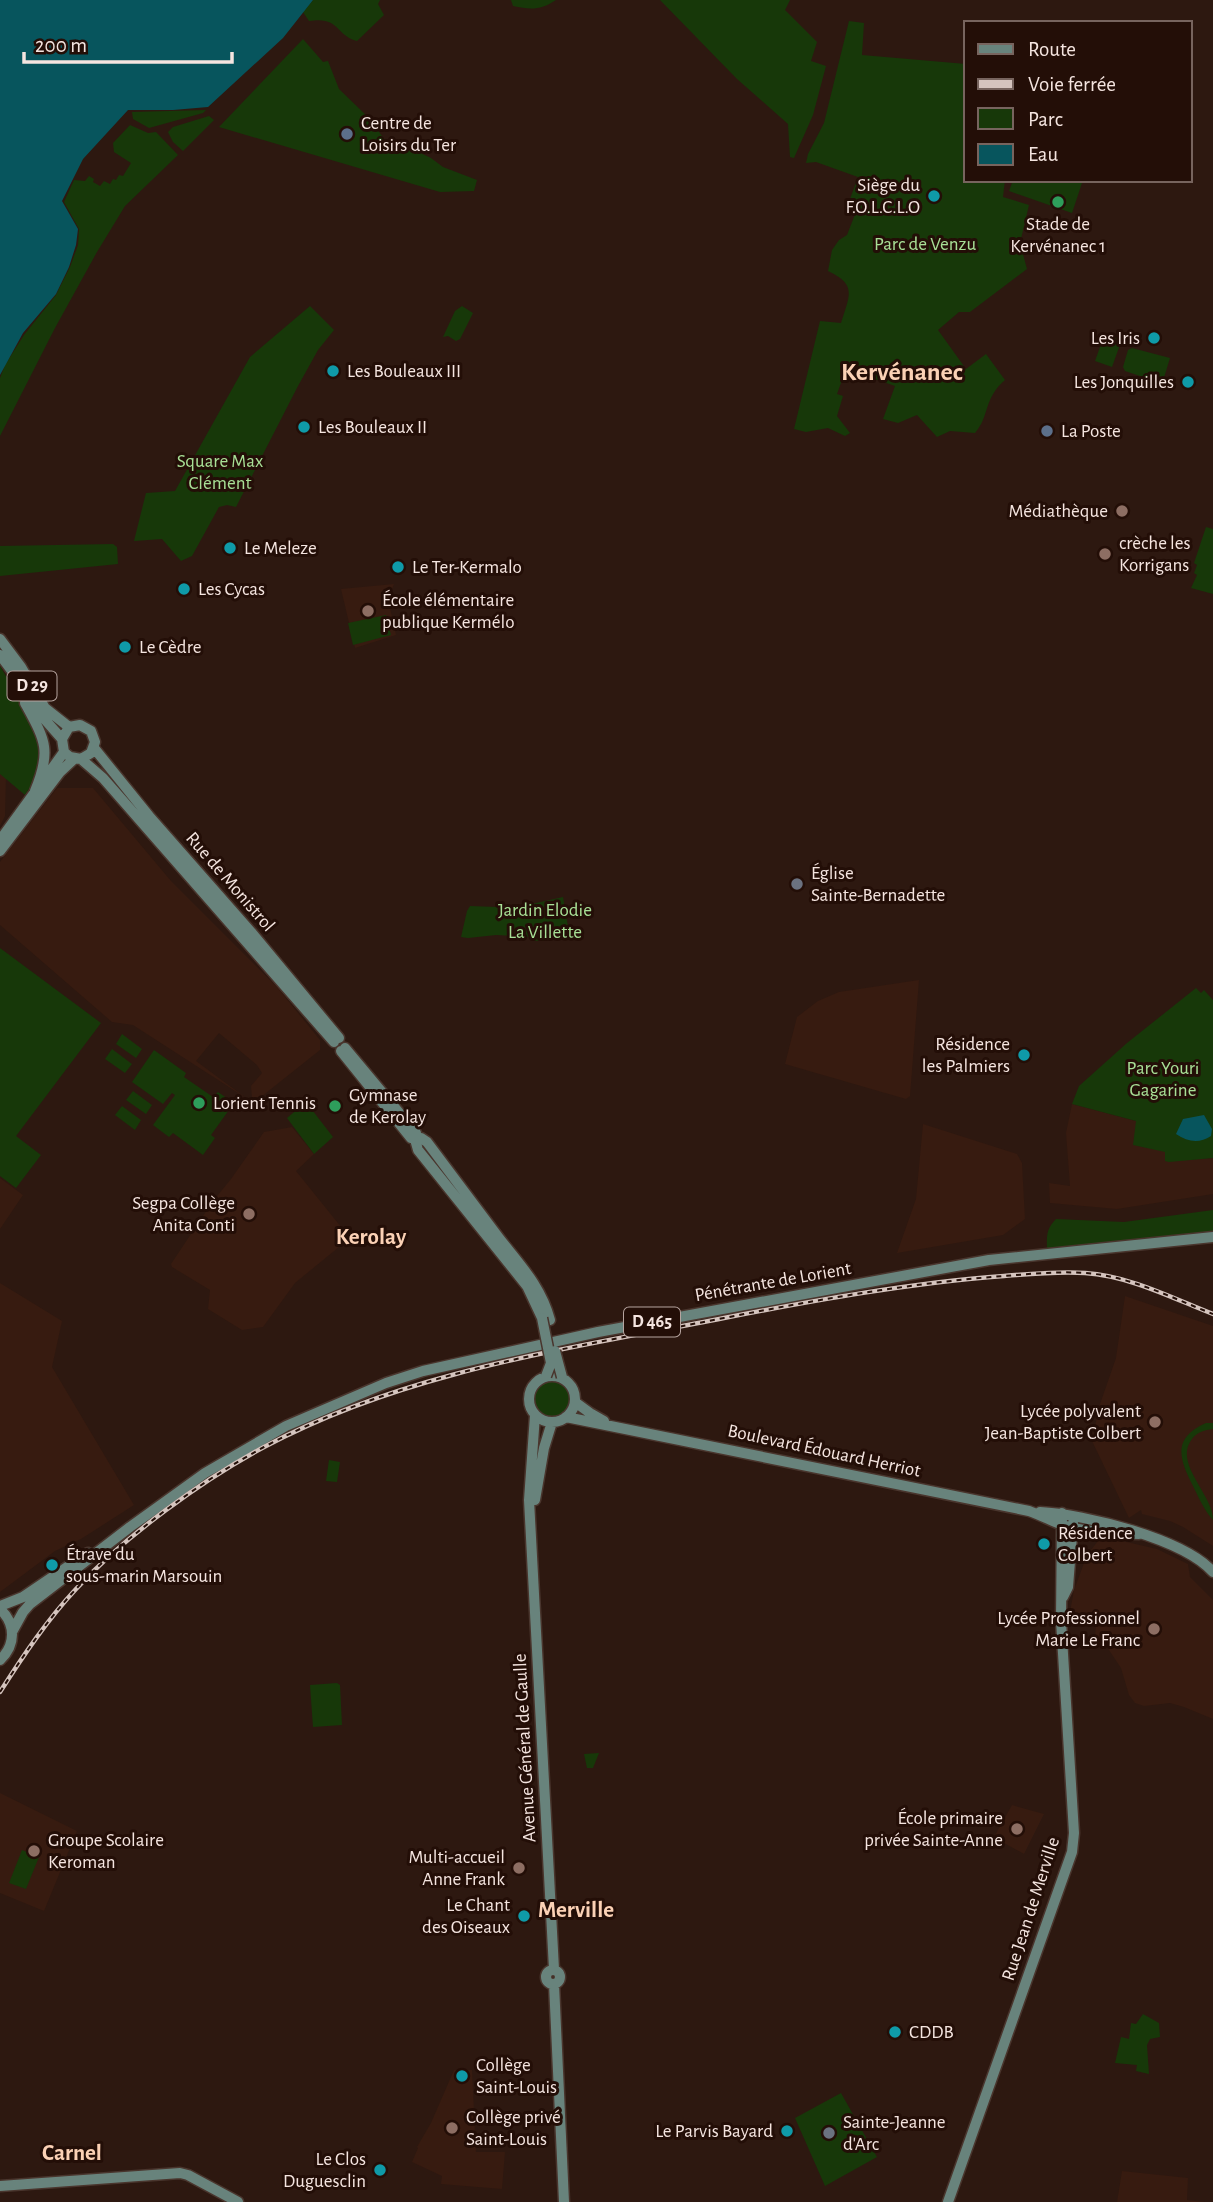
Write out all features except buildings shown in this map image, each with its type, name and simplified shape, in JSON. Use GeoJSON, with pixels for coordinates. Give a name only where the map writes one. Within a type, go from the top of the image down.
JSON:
{"type":"FeatureCollection","features":[{"type":"Feature","properties":{"kind":"main road","name":"D 29"},"geometry":{"type":"LineString","coordinates":[[0,639],[21,667],[45,708],[69,727]]}},
{"type":"Feature","properties":{"kind":"main road","name":"D 29"},"geometry":{"type":"LineString","coordinates":[[0,656],[15,675],[32,705],[62,739]]}},
{"type":"Feature","properties":{"kind":"main road"},"geometry":{"type":"LineString","coordinates":[[0,656],[42,735],[45,763],[35,791]]}},
{"type":"Feature","properties":{"kind":"main road"},"geometry":{"type":"LineString","coordinates":[[0,840],[64,752],[62,739],[69,727],[80,725],[91,731],[94,748],[87,757],[78,759],[60,772],[0,851]]}},
{"type":"Feature","properties":{"kind":"main road","name":"Rue de Monistrol"},"geometry":{"type":"LineString","coordinates":[[94,748],[149,816],[251,932],[416,1138],[428,1142],[466,1195],[530,1275],[546,1304],[551,1363],[546,1376]]}},
{"type":"Feature","properties":{"kind":"main road"},"geometry":{"type":"LineString","coordinates":[[64,752],[78,759]]}},
{"type":"Feature","properties":{"kind":"main road","name":"Rue de Monistrol"},"geometry":{"type":"LineString","coordinates":[[78,759],[93,767],[340,1045]]}},
{"type":"Feature","properties":{"kind":"main road","name":"Pénétrante de Lorient"},"geometry":{"type":"LineString","coordinates":[[0,1660],[11,1646],[12,1632],[30,1604],[205,1473],[260,1439],[386,1383],[423,1371],[598,1332],[989,1260],[1213,1237]]}},
{"type":"Feature","properties":{"kind":"main road","name":"Rue de Monistrol"},"geometry":{"type":"LineString","coordinates":[[546,1319],[562,1377]]}},
{"type":"Feature","properties":{"kind":"main road"},"geometry":{"type":"LineString","coordinates":[[546,1376],[562,1377],[573,1387],[575,1402],[572,1410],[566,1417],[552,1422],[543,1420],[535,1415],[530,1406],[529,1394],[534,1383],[546,1376]]}},
{"type":"Feature","properties":{"kind":"main road","name":"Boulevard Édouard Herriot"},"geometry":{"type":"LineString","coordinates":[[575,1402],[611,1425]]}},
{"type":"Feature","properties":{"kind":"main road","name":"Avenue Général de Gaulle"},"geometry":{"type":"LineString","coordinates":[[535,1415],[529,1500],[554,1969],[560,1976],[554,1983],[564,2202]]}},
{"type":"Feature","properties":{"kind":"main road","name":"Boulevard Édouard Herriot"},"geometry":{"type":"LineString","coordinates":[[566,1417],[1029,1511],[1062,1525],[1073,1522]]}},
{"type":"Feature","properties":{"kind":"main road","name":"Avenue Général de Gaulle"},"geometry":{"type":"LineString","coordinates":[[532,1525],[542,1455],[552,1422]]}},
{"type":"Feature","properties":{"kind":"main road","name":"Boulevard Édouard Herriot"},"geometry":{"type":"LineString","coordinates":[[1029,1511],[1062,1513],[1073,1522]]}},
{"type":"Feature","properties":{"kind":"main road"},"geometry":{"type":"LineString","coordinates":[[1061,1601],[1062,1513]]}},
{"type":"Feature","properties":{"kind":"main road"},"geometry":{"type":"LineString","coordinates":[[1061,1601],[1068,1587],[1073,1522],[1161,1540],[1183,1550],[1213,1572]]}},
{"type":"Feature","properties":{"kind":"main road","name":"Pénétrante de Lorient"},"geometry":{"type":"LineString","coordinates":[[0,1607],[23,1597],[130,1527]]}},
{"type":"Feature","properties":{"kind":"main road","name":"Rue Jean de Merville"},"geometry":{"type":"LineString","coordinates":[[948,2202],[1072,1852],[1074,1833],[1061,1601]]}},
{"type":"Feature","properties":{"kind":"main road"},"geometry":{"type":"LineString","coordinates":[[0,1607],[8,1618],[12,1632]]}},
{"type":"Feature","properties":{"kind":"main road"},"geometry":{"type":"LineString","coordinates":[[0,2186],[183,2173],[238,2202]]}},
{"type":"Feature","properties":{"kind":"shaded area","name":"École élémentaire publique Kermélo"},"geometry":{"type":"Polygon","coordinates":[[[394,584],[388,599],[396,635],[355,648],[341,589],[394,584]]]}},
{"type":"Feature","properties":{"kind":"shaded area"},"geometry":{"type":"Polygon","coordinates":[[[0,737],[6,777],[5,816],[0,826],[0,737]]]}},
{"type":"Feature","properties":{"kind":"shaded area"},"geometry":{"type":"Polygon","coordinates":[[[57,788],[93,788],[171,881],[277,987],[320,1040],[320,1050],[261,1097],[252,1098],[251,1086],[262,1073],[257,1065],[219,1033],[196,1061],[246,1098],[133,1025],[112,1022],[0,925],[0,862],[57,788]]]}},
{"type":"Feature","properties":{"kind":"shaded area"},"geometry":{"type":"Polygon","coordinates":[[[919,980],[910,1096],[906,1099],[785,1064],[797,1017],[818,1001],[839,992],[919,980]]]}},
{"type":"Feature","properties":{"kind":"shaded area"},"geometry":{"type":"Polygon","coordinates":[[[1072,1104],[1136,1121],[1165,1152],[1166,1161],[1213,1158],[1213,1194],[1117,1209],[1050,1203],[1049,1183],[1070,1186],[1066,1133],[1072,1104]]]}},
{"type":"Feature","properties":{"kind":"shaded area"},"geometry":{"type":"Polygon","coordinates":[[[923,1124],[1017,1154],[1022,1163],[1025,1219],[1003,1235],[897,1253],[916,1199],[923,1124]]]}},
{"type":"Feature","properties":{"kind":"shaded area"},"geometry":{"type":"Polygon","coordinates":[[[292,1127],[314,1154],[296,1171],[350,1238],[295,1283],[263,1327],[242,1330],[208,1309],[210,1290],[171,1264],[264,1132],[292,1127]]]}},
{"type":"Feature","properties":{"kind":"shaded area"},"geometry":{"type":"Polygon","coordinates":[[[0,1178],[23,1195],[0,1229],[0,1178]]]}},
{"type":"Feature","properties":{"kind":"shaded area"},"geometry":{"type":"Polygon","coordinates":[[[0,1283],[62,1321],[52,1367],[134,1505],[81,1539],[55,1551],[0,1592],[0,1283]]]}},
{"type":"Feature","properties":{"kind":"shaded area","name":"Lycée polyvalent Jean-Baptiste Colbert"},"geometry":{"type":"Polygon","coordinates":[[[1125,1296],[1213,1326],[1213,1546],[1183,1527],[1142,1514],[1141,1510],[1129,1518],[1092,1441],[1099,1407],[1116,1358],[1125,1296]]]}},
{"type":"Feature","properties":{"kind":"shaded area","name":"Lycée Professionnel Marie Le Franc"},"geometry":{"type":"Polygon","coordinates":[[[1118,1540],[1157,1549],[1188,1564],[1190,1577],[1213,1600],[1213,1719],[1170,1703],[1144,1706],[1135,1703],[1129,1695],[1121,1668],[1107,1647],[1095,1640],[1096,1618],[1070,1612],[1074,1590],[1087,1555],[1098,1541],[1118,1540]]]}},
{"type":"Feature","properties":{"kind":"shaded area","name":"Groupe Scolaire Keroman"},"geometry":{"type":"Polygon","coordinates":[[[0,1793],[77,1831],[44,1911],[0,1893],[0,1793]]]}},
{"type":"Feature","properties":{"kind":"shaded area","name":"École primaire privée Sainte-Anne"},"geometry":{"type":"Polygon","coordinates":[[[1012,1805],[1044,1814],[1024,1854],[1004,1843],[1002,1847],[999,1845],[1001,1842],[994,1837],[1012,1805]]]}},
{"type":"Feature","properties":{"kind":"shaded area","name":"Collège privé Saint-Louis"},"geometry":{"type":"Polygon","coordinates":[[[454,2070],[472,2070],[476,2152],[505,2152],[502,2189],[441,2184],[442,2176],[412,2162],[454,2070]]]}},
{"type":"Feature","properties":{"kind":"shaded area"},"geometry":{"type":"Polygon","coordinates":[[[1122,2171],[1188,2178],[1187,2200],[1205,2202],[1117,2202],[1122,2171]]]}},
{"type":"Feature","properties":{"kind":"green space"},"geometry":{"type":"Polygon","coordinates":[[[313,0],[380,0],[378,4],[384,15],[357,41],[326,21],[309,21],[303,12],[313,0]]]}},
{"type":"Feature","properties":{"kind":"green space"},"geometry":{"type":"Polygon","coordinates":[[[511,0],[556,0],[545,6],[531,8],[513,6],[511,0]]]}},
{"type":"Feature","properties":{"kind":"green space"},"geometry":{"type":"Polygon","coordinates":[[[660,0],[790,0],[785,10],[817,42],[811,61],[826,66],[813,115],[794,158],[790,157],[788,124],[737,79],[660,0]]]}},
{"type":"Feature","properties":{"kind":"green space","name":"Parc de Venzu"},"geometry":{"type":"Polygon","coordinates":[[[849,21],[864,23],[862,55],[964,64],[964,182],[1005,182],[1003,197],[1029,205],[1020,243],[1027,269],[970,312],[959,312],[938,330],[966,369],[986,354],[1005,380],[993,394],[975,433],[950,431],[937,437],[917,415],[898,423],[883,419],[895,386],[846,369],[837,394],[843,396],[837,416],[850,433],[845,436],[828,428],[806,432],[794,429],[820,321],[841,323],[849,292],[844,281],[828,271],[832,250],[839,240],[847,235],[859,204],[850,199],[858,177],[816,162],[806,163],[824,123],[849,21]]]}},
{"type":"Feature","properties":{"kind":"green space"},"geometry":{"type":"Polygon","coordinates":[[[303,39],[323,62],[328,61],[339,89],[370,119],[389,146],[408,147],[443,167],[477,180],[474,191],[440,192],[219,127],[303,39]]]}},
{"type":"Feature","properties":{"kind":"green space"},"geometry":{"type":"Polygon","coordinates":[[[206,110],[149,128],[133,119],[132,112],[206,110]]]}},
{"type":"Feature","properties":{"kind":"green space"},"geometry":{"type":"Polygon","coordinates":[[[209,116],[214,120],[183,151],[173,142],[168,132],[173,127],[209,116]]]}},
{"type":"Feature","properties":{"kind":"green space"},"geometry":{"type":"Polygon","coordinates":[[[130,125],[148,133],[156,132],[178,155],[125,206],[55,328],[0,436],[0,378],[5,365],[24,335],[56,295],[78,245],[79,229],[64,202],[74,180],[85,181],[89,176],[100,186],[104,181],[110,184],[119,175],[123,176],[131,163],[114,152],[113,143],[130,125]]]}},
{"type":"Feature","properties":{"kind":"green space","name":"Stade de Kervénanec 1"},"geometry":{"type":"Polygon","coordinates":[[[1012,182],[1082,182],[1072,213],[1009,191],[1012,182]]]}},
{"type":"Feature","properties":{"kind":"green space","name":"Square Max Clément"},"geometry":{"type":"Polygon","coordinates":[[[310,306],[334,330],[318,350],[298,386],[236,507],[219,507],[192,556],[181,561],[162,539],[134,541],[146,493],[175,491],[250,357],[310,306]]]}},
{"type":"Feature","properties":{"kind":"green space"},"geometry":{"type":"Polygon","coordinates":[[[462,306],[473,313],[460,339],[456,341],[448,336],[443,337],[455,311],[462,306]]]}},
{"type":"Feature","properties":{"kind":"green space"},"geometry":{"type":"Polygon","coordinates":[[[1105,333],[1122,339],[1112,367],[1095,361],[1105,333]]]}},
{"type":"Feature","properties":{"kind":"green space"},"geometry":{"type":"Polygon","coordinates":[[[1132,348],[1170,358],[1161,383],[1125,371],[1123,367],[1128,350],[1132,348]]]}},
{"type":"Feature","properties":{"kind":"green space"},"geometry":{"type":"Polygon","coordinates":[[[1206,527],[1213,529],[1213,594],[1191,588],[1197,575],[1194,573],[1197,565],[1194,563],[1206,527]]]}},
{"type":"Feature","properties":{"kind":"green space"},"geometry":{"type":"Polygon","coordinates":[[[113,544],[117,547],[118,564],[0,576],[0,546],[113,544]]]}},
{"type":"Feature","properties":{"kind":"green space"},"geometry":{"type":"Polygon","coordinates":[[[386,615],[391,635],[353,645],[348,623],[386,615]]]}},
{"type":"Feature","properties":{"kind":"green space"},"geometry":{"type":"Polygon","coordinates":[[[0,666],[40,734],[43,744],[38,775],[25,795],[0,774],[0,666]]]}},
{"type":"Feature","properties":{"kind":"green space","name":"Jardin Elodie La Villette"},"geometry":{"type":"Polygon","coordinates":[[[563,897],[570,939],[533,941],[533,937],[461,937],[470,906],[527,908],[527,905],[563,897]]]}},
{"type":"Feature","properties":{"kind":"green space"},"geometry":{"type":"Polygon","coordinates":[[[0,948],[101,1023],[16,1136],[41,1155],[16,1188],[0,1176],[0,948]]]}},
{"type":"Feature","properties":{"kind":"green space","name":"Parc Youri Gagarine"},"geometry":{"type":"Polygon","coordinates":[[[1196,988],[1201,993],[1204,990],[1213,1000],[1213,1158],[1169,1162],[1165,1161],[1165,1152],[1133,1145],[1136,1121],[1072,1104],[1079,1086],[1127,1043],[1196,988]]]}},
{"type":"Feature","properties":{"kind":"green space"},"geometry":{"type":"Polygon","coordinates":[[[122,1034],[142,1049],[136,1058],[116,1044],[122,1034]]]}},
{"type":"Feature","properties":{"kind":"green space"},"geometry":{"type":"Polygon","coordinates":[[[112,1049],[132,1064],[125,1073],[105,1059],[112,1049]]]}},
{"type":"Feature","properties":{"kind":"green space","name":"Lorient Tennis"},"geometry":{"type":"Polygon","coordinates":[[[154,1050],[186,1073],[184,1077],[213,1097],[218,1092],[234,1103],[211,1135],[215,1138],[203,1155],[173,1133],[169,1137],[153,1125],[175,1095],[172,1093],[163,1104],[132,1082],[154,1050]]]}},
{"type":"Feature","properties":{"kind":"green space"},"geometry":{"type":"Polygon","coordinates":[[[133,1091],[152,1105],[146,1114],[126,1100],[133,1091]]]}},
{"type":"Feature","properties":{"kind":"green space"},"geometry":{"type":"Polygon","coordinates":[[[306,1102],[333,1137],[314,1154],[287,1118],[306,1102]]]}},
{"type":"Feature","properties":{"kind":"green space"},"geometry":{"type":"Polygon","coordinates":[[[122,1106],[141,1120],[135,1130],[115,1115],[122,1106]]]}},
{"type":"Feature","properties":{"kind":"green space"},"geometry":{"type":"Polygon","coordinates":[[[1213,1210],[1213,1232],[1047,1252],[1048,1231],[1056,1219],[1124,1222],[1213,1210]]]}},
{"type":"Feature","properties":{"kind":"green space"},"geometry":{"type":"Polygon","coordinates":[[[552,1379],[566,1385],[572,1399],[566,1413],[552,1419],[538,1413],[532,1399],[538,1385],[552,1379]]]}},
{"type":"Feature","properties":{"kind":"green space"},"geometry":{"type":"Polygon","coordinates":[[[1206,1423],[1213,1423],[1213,1429],[1194,1436],[1187,1451],[1191,1471],[1207,1501],[1213,1520],[1188,1476],[1182,1458],[1183,1442],[1195,1429],[1206,1423]]]}},
{"type":"Feature","properties":{"kind":"green space"},"geometry":{"type":"Polygon","coordinates":[[[329,1460],[340,1462],[337,1482],[326,1481],[329,1460]]]}},
{"type":"Feature","properties":{"kind":"green space"},"geometry":{"type":"Polygon","coordinates":[[[310,1685],[340,1685],[342,1725],[313,1727],[310,1685]]]}},
{"type":"Feature","properties":{"kind":"green space"},"geometry":{"type":"Polygon","coordinates":[[[599,1753],[593,1768],[587,1768],[584,1754],[599,1753]]]}},
{"type":"Feature","properties":{"kind":"green space"},"geometry":{"type":"Polygon","coordinates":[[[22,1850],[39,1857],[26,1889],[9,1883],[22,1850]]]}},
{"type":"Feature","properties":{"kind":"green space"},"geometry":{"type":"Polygon","coordinates":[[[1143,2014],[1159,2023],[1160,2037],[1150,2039],[1147,2045],[1149,2074],[1136,2071],[1137,2065],[1115,2063],[1121,2037],[1129,2039],[1131,2023],[1136,2024],[1143,2014]]]}},
{"type":"Feature","properties":{"kind":"green space"},"geometry":{"type":"Polygon","coordinates":[[[841,2093],[877,2157],[825,2186],[795,2118],[841,2093]]]}},
{"type":"Feature","properties":{"kind":"water"},"geometry":{"type":"Polygon","coordinates":[[[0,0],[313,0],[283,38],[208,107],[128,110],[83,159],[62,201],[78,229],[69,267],[56,294],[23,333],[0,375],[0,0]]]}},
{"type":"Feature","properties":{"kind":"water"},"geometry":{"type":"Polygon","coordinates":[[[1204,1115],[1212,1129],[1211,1136],[1194,1141],[1176,1134],[1183,1119],[1204,1115]]]}},
{"type":"Feature","properties":{"kind":"railway"},"geometry":{"type":"LineString","coordinates":[[0,1692],[55,1613],[76,1589],[117,1549],[165,1511],[215,1476],[264,1447],[318,1421],[431,1381],[547,1352],[793,1305],[898,1288],[1004,1276],[1065,1272],[1102,1275],[1150,1289],[1213,1314]]}},
{"type":"Feature","properties":{"kind":"place","name":"Centre de Loisirs du Ter"},"geometry":{"type":"Point","coordinates":[347,134]}},
{"type":"Feature","properties":{"kind":"place","name":"Siège du F.O.L.C.L.O"},"geometry":{"type":"Point","coordinates":[934,196]}},
{"type":"Feature","properties":{"kind":"place","name":"Stade de Kervénanec 1"},"geometry":{"type":"Point","coordinates":[1058,202]}},
{"type":"Feature","properties":{"kind":"place","name":"Les Iris"},"geometry":{"type":"Point","coordinates":[1154,338]}},
{"type":"Feature","properties":{"kind":"place","name":"Les Bouleaux III"},"geometry":{"type":"Point","coordinates":[333,371]}},
{"type":"Feature","properties":{"kind":"place","name":"Les Jonquilles"},"geometry":{"type":"Point","coordinates":[1188,382]}},
{"type":"Feature","properties":{"kind":"place","name":"Les Bouleaux II"},"geometry":{"type":"Point","coordinates":[304,427]}},
{"type":"Feature","properties":{"kind":"place","name":"La Poste"},"geometry":{"type":"Point","coordinates":[1047,431]}},
{"type":"Feature","properties":{"kind":"place","name":"Médiathèque"},"geometry":{"type":"Point","coordinates":[1122,511]}},
{"type":"Feature","properties":{"kind":"place","name":"Le Meleze"},"geometry":{"type":"Point","coordinates":[230,548]}},
{"type":"Feature","properties":{"kind":"place","name":"crèche les Korrigans"},"geometry":{"type":"Point","coordinates":[1105,554]}},
{"type":"Feature","properties":{"kind":"place","name":"Le Ter-Kermalo"},"geometry":{"type":"Point","coordinates":[398,567]}},
{"type":"Feature","properties":{"kind":"place","name":"Les Cycas"},"geometry":{"type":"Point","coordinates":[184,589]}},
{"type":"Feature","properties":{"kind":"place","name":"École élémentaire publique Kermélo"},"geometry":{"type":"Point","coordinates":[368,611]}},
{"type":"Feature","properties":{"kind":"place","name":"Le Cèdre"},"geometry":{"type":"Point","coordinates":[125,647]}},
{"type":"Feature","properties":{"kind":"place","name":"Église Sainte-Bernadette"},"geometry":{"type":"Point","coordinates":[797,884]}},
{"type":"Feature","properties":{"kind":"place","name":"Résidence les Palmiers"},"geometry":{"type":"Point","coordinates":[1024,1055]}},
{"type":"Feature","properties":{"kind":"place","name":"Lorient Tennis"},"geometry":{"type":"Point","coordinates":[199,1103]}},
{"type":"Feature","properties":{"kind":"place","name":"Gymnase de Kerolay"},"geometry":{"type":"Point","coordinates":[335,1106]}},
{"type":"Feature","properties":{"kind":"place","name":"Segpa Collège Anita Conti"},"geometry":{"type":"Point","coordinates":[249,1214]}},
{"type":"Feature","properties":{"kind":"place","name":"Lycée polyvalent Jean-Baptiste Colbert"},"geometry":{"type":"Point","coordinates":[1155,1422]}},
{"type":"Feature","properties":{"kind":"place","name":"Résidence Colbert"},"geometry":{"type":"Point","coordinates":[1044,1544]}},
{"type":"Feature","properties":{"kind":"place","name":"Étrave du sous-marin Marsouin"},"geometry":{"type":"Point","coordinates":[52,1565]}},
{"type":"Feature","properties":{"kind":"place","name":"Lycée Professionnel Marie Le Franc"},"geometry":{"type":"Point","coordinates":[1154,1629]}},
{"type":"Feature","properties":{"kind":"place","name":"École primaire privée Sainte-Anne"},"geometry":{"type":"Point","coordinates":[1017,1829]}},
{"type":"Feature","properties":{"kind":"place","name":"Groupe Scolaire Keroman"},"geometry":{"type":"Point","coordinates":[34,1851]}},
{"type":"Feature","properties":{"kind":"place","name":"Multi-accueil Anne Frank"},"geometry":{"type":"Point","coordinates":[519,1868]}},
{"type":"Feature","properties":{"kind":"place","name":"Le Chant des Oiseaux"},"geometry":{"type":"Point","coordinates":[524,1916]}},
{"type":"Feature","properties":{"kind":"place","name":"CDDB"},"geometry":{"type":"Point","coordinates":[895,2032]}},
{"type":"Feature","properties":{"kind":"place","name":"Collège Saint-Louis"},"geometry":{"type":"Point","coordinates":[462,2076]}},
{"type":"Feature","properties":{"kind":"place","name":"Collège privé Saint-Louis"},"geometry":{"type":"Point","coordinates":[452,2128]}},
{"type":"Feature","properties":{"kind":"place","name":"Le Parvis Bayard"},"geometry":{"type":"Point","coordinates":[787,2131]}},
{"type":"Feature","properties":{"kind":"place","name":"Sainte-Jeanne d'Arc"},"geometry":{"type":"Point","coordinates":[829,2133]}},
{"type":"Feature","properties":{"kind":"place","name":"Le Clos Duguesclin"},"geometry":{"type":"Point","coordinates":[380,2170]}},
{"type":"Feature","properties":{"kind":"district","name":"Kervénanec"},"geometry":{"type":"Point","coordinates":[902,372]}},
{"type":"Feature","properties":{"kind":"district","name":"Kerolay"},"geometry":{"type":"Point","coordinates":[371,1237]}},
{"type":"Feature","properties":{"kind":"district","name":"Merville"},"geometry":{"type":"Point","coordinates":[576,1910]}},
{"type":"Feature","properties":{"kind":"district","name":"Carnel"},"geometry":{"type":"Point","coordinates":[72,2153]}}]}
